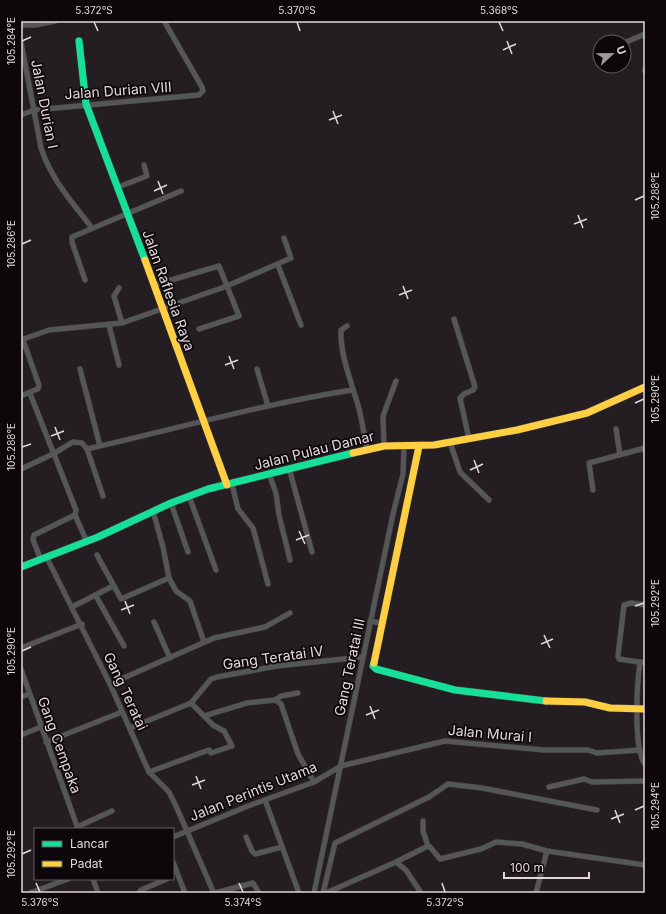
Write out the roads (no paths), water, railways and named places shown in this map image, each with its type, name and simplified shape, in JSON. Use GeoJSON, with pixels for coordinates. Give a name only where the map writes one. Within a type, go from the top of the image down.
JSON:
{"type":"FeatureCollection","features":[{"type":"Feature","properties":{"kind":"street"},"geometry":{"type":"LineString","coordinates":[[21,25],[35,25],[56,21]]}},
{"type":"Feature","properties":{"kind":"street","name":"Jalan Durian VIII"},"geometry":{"type":"LineString","coordinates":[[21,115],[34,110],[86,104],[199,95],[202,91],[184,53],[164,21]]}},
{"type":"Feature","properties":{"kind":"street"},"geometry":{"type":"LineString","coordinates":[[632,40],[645,34]]}},
{"type":"Feature","properties":{"kind":"street","name":"Jalan Raflesia Raya"},"geometry":{"type":"LineString","coordinates":[[79,41],[86,104],[128,213],[204,422],[230,484]]}},
{"type":"Feature","properties":{"kind":"street","name":"Jalan Durian I"},"geometry":{"type":"LineString","coordinates":[[21,42],[40,148],[56,182],[92,228]]}},
{"type":"Feature","properties":{"kind":"street"},"geometry":{"type":"LineString","coordinates":[[118,187],[147,176],[144,164]]}},
{"type":"Feature","properties":{"kind":"street"},"geometry":{"type":"LineString","coordinates":[[85,280],[72,240],[75,236],[181,191]]}},
{"type":"Feature","properties":{"kind":"street"},"geometry":{"type":"LineString","coordinates":[[21,396],[39,387],[22,340],[49,330],[122,323],[227,286],[278,265],[291,257],[284,238]]}},
{"type":"Feature","properties":{"kind":"street"},"geometry":{"type":"LineString","coordinates":[[278,265],[301,325]]}},
{"type":"Feature","properties":{"kind":"street"},"geometry":{"type":"LineString","coordinates":[[154,285],[218,266],[238,316],[199,329]]}},
{"type":"Feature","properties":{"kind":"street"},"geometry":{"type":"LineString","coordinates":[[119,288],[114,296],[122,323]]}},
{"type":"Feature","properties":{"kind":"street"},"geometry":{"type":"LineString","coordinates":[[454,319],[475,387],[473,390],[464,394],[460,398],[461,410],[469,439]]}},
{"type":"Feature","properties":{"kind":"street"},"geometry":{"type":"LineString","coordinates":[[109,325],[119,365]]}},
{"type":"Feature","properties":{"kind":"street"},"geometry":{"type":"LineString","coordinates":[[347,326],[342,329],[341,332],[352,390],[358,406],[367,450]]}},
{"type":"Feature","properties":{"kind":"street"},"geometry":{"type":"LineString","coordinates":[[258,368],[268,406]]}},
{"type":"Feature","properties":{"kind":"street"},"geometry":{"type":"LineString","coordinates":[[80,369],[100,446]]}},
{"type":"Feature","properties":{"kind":"street"},"geometry":{"type":"LineString","coordinates":[[384,446],[384,416],[396,381]]}},
{"type":"Feature","properties":{"kind":"street","name":"Jalan Pulau Damar"},"geometry":{"type":"LineString","coordinates":[[21,567],[86,542],[171,503],[230,484],[289,468],[384,446],[411,446],[450,442],[569,418],[592,410],[645,387]]}},
{"type":"Feature","properties":{"kind":"street"},"geometry":{"type":"LineString","coordinates":[[87,449],[268,406],[352,390]]}},
{"type":"Feature","properties":{"kind":"street"},"geometry":{"type":"LineString","coordinates":[[30,392],[76,510],[75,515],[86,542]]}},
{"type":"Feature","properties":{"kind":"street"},"geometry":{"type":"LineString","coordinates":[[616,429],[620,455]]}},
{"type":"Feature","properties":{"kind":"street"},"geometry":{"type":"LineString","coordinates":[[21,469],[53,454],[73,442],[82,443],[87,449],[104,496]]}},
{"type":"Feature","properties":{"kind":"street"},"geometry":{"type":"LineString","coordinates":[[450,442],[460,472],[489,500]]}},
{"type":"Feature","properties":{"kind":"street"},"geometry":{"type":"LineString","coordinates":[[411,446],[376,622],[374,666],[381,672],[455,690],[530,700],[584,702],[610,708],[645,709]]}},
{"type":"Feature","properties":{"kind":"street","name":"Gang Teratai III"},"geometry":{"type":"LineString","coordinates":[[314,893],[342,766],[363,657],[376,622],[403,474],[411,446]]}},
{"type":"Feature","properties":{"kind":"street"},"geometry":{"type":"LineString","coordinates":[[593,490],[589,463],[645,448]]}},
{"type":"Feature","properties":{"kind":"street"},"geometry":{"type":"LineString","coordinates":[[289,468],[312,552]]}},
{"type":"Feature","properties":{"kind":"street"},"geometry":{"type":"LineString","coordinates":[[269,474],[276,492],[278,515],[290,560]]}},
{"type":"Feature","properties":{"kind":"street"},"geometry":{"type":"LineString","coordinates":[[230,484],[238,509],[253,528],[268,584]]}},
{"type":"Feature","properties":{"kind":"street"},"geometry":{"type":"LineString","coordinates":[[189,496],[216,570]]}},
{"type":"Feature","properties":{"kind":"street"},"geometry":{"type":"LineString","coordinates":[[171,503],[188,552]]}},
{"type":"Feature","properties":{"kind":"street"},"geometry":{"type":"LineString","coordinates":[[153,512],[163,547],[169,578],[176,591],[190,601],[204,642]]}},
{"type":"Feature","properties":{"kind":"street","name":"Gang Teratai"},"geometry":{"type":"LineString","coordinates":[[75,515],[35,534],[32,537],[82,624],[149,772],[169,792],[213,891],[215,893],[253,883],[259,893]]}},
{"type":"Feature","properties":{"kind":"street"},"geometry":{"type":"LineString","coordinates":[[97,555],[113,586],[122,599],[169,578]]}},
{"type":"Feature","properties":{"kind":"street"},"geometry":{"type":"LineString","coordinates":[[72,607],[113,586]]}},
{"type":"Feature","properties":{"kind":"street"},"geometry":{"type":"LineString","coordinates":[[96,596],[124,646]]}},
{"type":"Feature","properties":{"kind":"street"},"geometry":{"type":"LineString","coordinates":[[645,605],[626,604],[624,606],[618,657],[620,660],[642,663],[636,709],[640,750],[645,764]]}},
{"type":"Feature","properties":{"kind":"street"},"geometry":{"type":"LineString","coordinates":[[110,684],[204,642],[222,635],[265,627],[290,613]]}},
{"type":"Feature","properties":{"kind":"street"},"geometry":{"type":"LineString","coordinates":[[154,622],[170,658]]}},
{"type":"Feature","properties":{"kind":"street"},"geometry":{"type":"LineString","coordinates":[[21,648],[82,624]]}},
{"type":"Feature","properties":{"kind":"street","name":"Gang Teratai IV"},"geometry":{"type":"LineString","coordinates":[[130,728],[191,702],[211,679],[217,677],[277,666],[363,657]]}},
{"type":"Feature","properties":{"kind":"street","name":"Gang Cempaka"},"geometry":{"type":"LineString","coordinates":[[21,669],[78,828]]}},
{"type":"Feature","properties":{"kind":"street"},"geometry":{"type":"LineString","coordinates":[[204,716],[246,703],[275,700],[281,696],[298,693]]}},
{"type":"Feature","properties":{"kind":"street"},"geometry":{"type":"LineString","coordinates":[[21,697],[29,694]]}},
{"type":"Feature","properties":{"kind":"street"},"geometry":{"type":"LineString","coordinates":[[275,700],[281,704],[298,754],[314,782]]}},
{"type":"Feature","properties":{"kind":"street"},"geometry":{"type":"LineString","coordinates":[[149,772],[209,750],[211,753],[232,746],[224,731],[213,725],[191,702]]}},
{"type":"Feature","properties":{"kind":"street"},"geometry":{"type":"LineString","coordinates":[[46,742],[122,712]]}},
{"type":"Feature","properties":{"kind":"street"},"geometry":{"type":"LineString","coordinates":[[21,735],[41,727]]}},
{"type":"Feature","properties":{"kind":"street","name":"Jalan Murai I"},"geometry":{"type":"LineString","coordinates":[[342,766],[445,740],[544,750],[588,750],[597,753],[640,750]]}},
{"type":"Feature","properties":{"kind":"street","name":"Jalan Perintis Utama"},"geometry":{"type":"LineString","coordinates":[[174,837],[264,800],[314,782],[342,766]]}},
{"type":"Feature","properties":{"kind":"street"},"geometry":{"type":"LineString","coordinates":[[549,787],[584,779],[592,782],[645,781]]}},
{"type":"Feature","properties":{"kind":"street"},"geometry":{"type":"LineString","coordinates":[[325,893],[335,843],[429,796],[448,784],[482,788],[597,810]]}},
{"type":"Feature","properties":{"kind":"street"},"geometry":{"type":"LineString","coordinates":[[264,800],[299,893]]}},
{"type":"Feature","properties":{"kind":"street"},"geometry":{"type":"LineString","coordinates":[[78,828],[112,811]]}},
{"type":"Feature","properties":{"kind":"street"},"geometry":{"type":"LineString","coordinates":[[423,821],[423,831],[428,846],[430,846],[440,859],[465,853],[496,842],[522,844],[547,851],[645,865]]}},
{"type":"Feature","properties":{"kind":"street"},"geometry":{"type":"LineString","coordinates":[[246,837],[252,851],[255,854],[282,847]]}},
{"type":"Feature","properties":{"kind":"street"},"geometry":{"type":"LineString","coordinates":[[325,893],[396,862],[428,846]]}},
{"type":"Feature","properties":{"kind":"street"},"geometry":{"type":"LineString","coordinates":[[536,893],[547,851]]}},
{"type":"Feature","properties":{"kind":"street"},"geometry":{"type":"LineString","coordinates":[[396,862],[406,870],[421,893]]}},
{"type":"Feature","properties":{"kind":"street"},"geometry":{"type":"LineString","coordinates":[[176,876],[185,893]]}},
{"type":"Feature","properties":{"kind":"street"},"geometry":{"type":"LineString","coordinates":[[30,893],[65,880]]}},
{"type":"Feature","properties":{"kind":"street"},"geometry":{"type":"LineString","coordinates":[[93,880],[98,893]]}},
{"type":"Feature","properties":{"kind":"street"},"geometry":{"type":"LineString","coordinates":[[139,893],[141,890],[165,880]]}}]}
